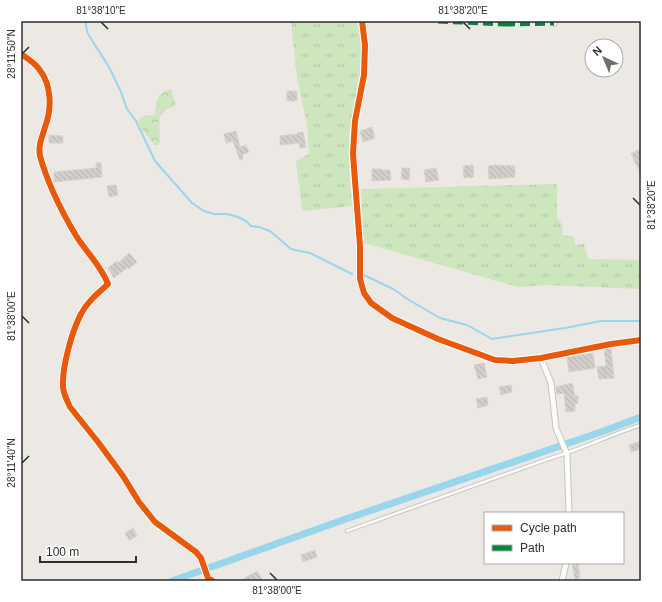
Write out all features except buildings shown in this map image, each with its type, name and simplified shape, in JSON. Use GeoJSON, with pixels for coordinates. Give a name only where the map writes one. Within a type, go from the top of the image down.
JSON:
{"type":"FeatureCollection","features":[{"type":"Feature","properties":{"kind":"street"},"geometry":{"type":"LineString","coordinates":[[362,21],[365,45],[364,75],[355,121],[353,154],[360,238],[360,279],[364,293],[371,303],[392,318],[438,339],[495,360],[513,361],[541,358],[627,340],[641,340]]}},
{"type":"Feature","properties":{"kind":"street"},"geometry":{"type":"LineString","coordinates":[[21,54],[39,69],[46,82],[50,109],[46,126],[39,144],[40,155],[46,173],[75,234],[98,266],[108,284],[96,294],[81,314],[65,363],[63,386],[65,396],[70,407],[102,447],[123,476],[139,502],[155,522],[196,552],[201,558],[211,580]]}},
{"type":"Feature","properties":{"kind":"street"},"geometry":{"type":"LineString","coordinates":[[541,358],[551,383],[556,428],[567,454],[569,512]]}},
{"type":"Feature","properties":{"kind":"street"},"geometry":{"type":"LineString","coordinates":[[562,581],[566,564]]}},
{"type":"Feature","properties":{"kind":"lane"},"geometry":{"type":"LineString","coordinates":[[347,531],[548,459],[567,454],[641,425]]}},
{"type":"Feature","properties":{"kind":"green space"},"geometry":{"type":"Polygon","coordinates":[[[291,21],[356,21],[360,32],[362,51],[360,73],[349,139],[349,168],[352,206],[302,211],[296,161],[309,154],[307,125],[297,78],[291,21]]]}},
{"type":"Feature","properties":{"kind":"green space"},"geometry":{"type":"Polygon","coordinates":[[[171,89],[176,105],[165,110],[162,114],[160,118],[159,145],[154,145],[141,128],[138,120],[145,115],[154,115],[159,96],[171,89]]]}},
{"type":"Feature","properties":{"kind":"green space"},"geometry":{"type":"Polygon","coordinates":[[[557,184],[557,218],[562,224],[563,235],[574,237],[575,245],[584,244],[588,259],[641,260],[641,289],[549,285],[518,287],[364,243],[361,189],[557,184]]]}},
{"type":"Feature","properties":{"kind":"waterway"},"geometry":{"type":"LineString","coordinates":[[86,21],[88,34],[109,67],[127,109],[136,121],[155,161],[192,203],[204,211],[214,214],[227,214],[238,217],[246,221],[251,226],[270,231],[291,249],[310,253],[352,274]]}},
{"type":"Feature","properties":{"kind":"waterway"},"geometry":{"type":"LineString","coordinates":[[364,275],[393,289],[440,318],[467,325],[492,339],[601,321],[641,321]]}},
{"type":"Feature","properties":{"kind":"waterway"},"geometry":{"type":"LineString","coordinates":[[172,581],[641,417]]}},
{"type":"Feature","properties":{"kind":"marked path"},"geometry":{"type":"LineString","coordinates":[[438,21],[505,24],[505,21]]}},
{"type":"Feature","properties":{"kind":"marked path"},"geometry":{"type":"LineString","coordinates":[[505,24],[554,23]]}},
{"type":"Feature","properties":{"kind":"cycle path"},"geometry":{"type":"LineString","coordinates":[[362,21],[365,45],[364,75],[355,121],[353,154],[360,246],[360,279],[364,293],[371,303],[392,318],[438,339],[495,360],[513,361],[541,358],[611,344],[641,340]]}},
{"type":"Feature","properties":{"kind":"cycle path"},"geometry":{"type":"LineString","coordinates":[[21,54],[31,61],[43,75],[50,97],[49,113],[40,148],[40,156],[47,176],[55,196],[70,225],[97,264],[108,284],[86,306],[78,321],[71,339],[64,369],[64,394],[70,407],[123,476],[139,502],[155,522],[196,552],[201,558],[208,578],[213,581]]}}]}
